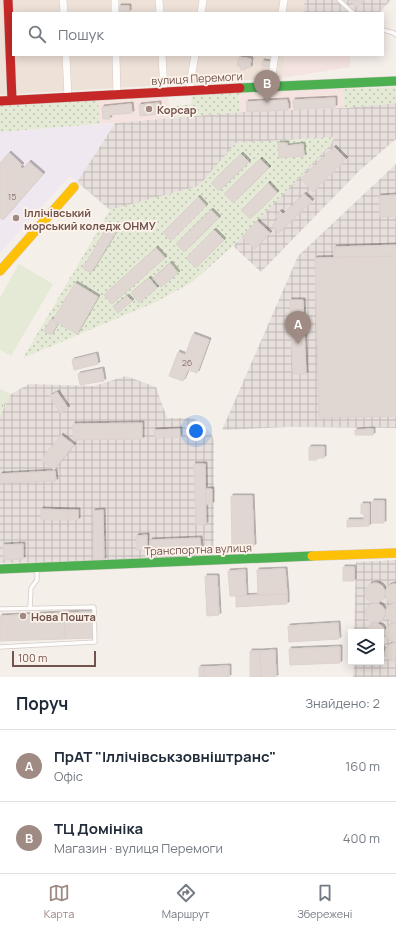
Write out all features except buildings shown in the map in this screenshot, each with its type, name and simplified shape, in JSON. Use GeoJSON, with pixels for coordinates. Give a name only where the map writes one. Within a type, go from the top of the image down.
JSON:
{"type":"FeatureCollection","features":[{"type":"Feature","properties":{"kind":"street"},"geometry":{"type":"LineString","coordinates":[[8,0],[12,100]]}},
{"type":"Feature","properties":{"kind":"street"},"geometry":{"type":"LineString","coordinates":[[63,0],[64,12]]}},
{"type":"Feature","properties":{"kind":"street"},"geometry":{"type":"LineString","coordinates":[[115,0],[115,12]]}},
{"type":"Feature","properties":{"kind":"street"},"geometry":{"type":"LineString","coordinates":[[159,0],[160,12]]}},
{"type":"Feature","properties":{"kind":"street"},"geometry":{"type":"LineString","coordinates":[[201,12],[203,0]]}},
{"type":"Feature","properties":{"kind":"street"},"geometry":{"type":"LineString","coordinates":[[282,12],[284,0]]}},
{"type":"Feature","properties":{"kind":"street"},"geometry":{"type":"LineString","coordinates":[[66,56],[68,97]]}},
{"type":"Feature","properties":{"kind":"street"},"geometry":{"type":"LineString","coordinates":[[116,56],[117,95]]}},
{"type":"Feature","properties":{"kind":"street"},"geometry":{"type":"LineString","coordinates":[[162,56],[164,92]]}},
{"type":"Feature","properties":{"kind":"street"},"geometry":{"type":"LineString","coordinates":[[189,90],[195,56]]}},
{"type":"Feature","properties":{"kind":"street"},"geometry":{"type":"LineString","coordinates":[[270,87],[275,56]]}},
{"type":"Feature","properties":{"kind":"street","name":"вулиця Перемоги"},"geometry":{"type":"LineString","coordinates":[[0,100],[396,81]]}},
{"type":"Feature","properties":{"kind":"street"},"geometry":{"type":"LineString","coordinates":[[0,271],[74,187]]}},
{"type":"Feature","properties":{"kind":"street","name":"Транспортна вулиця"},"geometry":{"type":"LineString","coordinates":[[0,569],[396,553]]}},
{"type":"Feature","properties":{"kind":"lane"},"geometry":{"type":"LineString","coordinates":[[339,0],[352,12]]}},
{"type":"Feature","properties":{"kind":"lane"},"geometry":{"type":"LineString","coordinates":[[384,30],[396,35]]}},
{"type":"Feature","properties":{"kind":"lane"},"geometry":{"type":"LineString","coordinates":[[30,608],[31,588],[37,580],[38,568]]}},
{"type":"Feature","properties":{"kind":"lane"},"geometry":{"type":"LineString","coordinates":[[0,609],[94,606],[95,642],[0,647]]}},
{"type":"Feature","properties":{"kind":"shaded area"},"geometry":{"type":"Polygon","coordinates":[[[0,0],[305,0],[303,12],[12,12],[12,56],[285,56],[282,78],[0,95],[0,0]]]}},
{"type":"Feature","properties":{"kind":"shaded area"},"geometry":{"type":"Polygon","coordinates":[[[305,0],[391,0],[380,12],[303,12],[305,0]]]}},
{"type":"Feature","properties":{"kind":"shaded area"},"geometry":{"type":"Polygon","coordinates":[[[285,56],[350,56],[350,67],[282,78],[285,56]]]}},
{"type":"Feature","properties":{"kind":"shaded area"},"geometry":{"type":"Polygon","coordinates":[[[343,89],[344,108],[240,112],[239,90],[343,89]]]}},
{"type":"Feature","properties":{"kind":"shaded area"},"geometry":{"type":"Polygon","coordinates":[[[168,95],[170,118],[99,124],[98,97],[168,95]]]}},
{"type":"Feature","properties":{"kind":"shaded area"},"geometry":{"type":"Polygon","coordinates":[[[396,103],[396,139],[359,171],[261,272],[233,246],[331,144],[334,137],[236,143],[199,186],[110,210],[77,182],[115,123],[240,112],[344,108],[396,103]]]}},
{"type":"Feature","properties":{"kind":"shaded area","name":"Іллічівський морський коледж ОНМУ"},"geometry":{"type":"Polygon","coordinates":[[[115,123],[77,182],[70,176],[0,253],[0,132],[115,123]]]}},
{"type":"Feature","properties":{"kind":"shaded area"},"geometry":{"type":"Polygon","coordinates":[[[396,164],[396,428],[289,427],[222,430],[298,256],[396,164]]]}},
{"type":"Feature","properties":{"kind":"shaded area"},"geometry":{"type":"Polygon","coordinates":[[[126,376],[156,387],[167,418],[193,418],[211,433],[214,440],[214,560],[0,563],[0,416],[11,394],[29,384],[94,386],[126,376]]]}},
{"type":"Feature","properties":{"kind":"shaded area"},"geometry":{"type":"Polygon","coordinates":[[[396,560],[396,677],[353,677],[354,665],[384,665],[384,629],[354,629],[356,562],[396,560]]]}},
{"type":"Feature","properties":{"kind":"green space"},"geometry":{"type":"Polygon","coordinates":[[[396,87],[396,103],[344,108],[343,89],[396,87]]]}},
{"type":"Feature","properties":{"kind":"green space"},"geometry":{"type":"Polygon","coordinates":[[[239,90],[240,112],[170,118],[169,107],[191,104],[192,95],[194,93],[239,90]]]}},
{"type":"Feature","properties":{"kind":"green space"},"geometry":{"type":"Polygon","coordinates":[[[98,97],[99,124],[0,132],[0,104],[98,97]]]}},
{"type":"Feature","properties":{"kind":"green space"},"geometry":{"type":"Polygon","coordinates":[[[334,137],[331,144],[233,246],[191,283],[156,302],[23,358],[110,210],[199,186],[236,143],[334,137]]]}},
{"type":"Feature","properties":{"kind":"green space"},"geometry":{"type":"Polygon","coordinates":[[[19,264],[53,284],[11,356],[0,350],[0,298],[19,264]]]}},
{"type":"Feature","properties":{"kind":"green space"},"geometry":{"type":"Polygon","coordinates":[[[0,389],[11,394],[0,416],[0,389]]]}},
{"type":"Feature","properties":{"kind":"traffic: fast"},"geometry":{"type":"LineString","coordinates":[[240,88],[396,81]]}},
{"type":"Feature","properties":{"kind":"traffic: fast"},"geometry":{"type":"LineString","coordinates":[[0,569],[312,556]]}},
{"type":"Feature","properties":{"kind":"traffic: slow"},"geometry":{"type":"LineString","coordinates":[[0,271],[74,187]]}},
{"type":"Feature","properties":{"kind":"traffic: slow"},"geometry":{"type":"LineString","coordinates":[[312,556],[396,553]]}},
{"type":"Feature","properties":{"kind":"traffic: jam"},"geometry":{"type":"LineString","coordinates":[[8,0],[12,100]]}},
{"type":"Feature","properties":{"kind":"traffic: jam"},"geometry":{"type":"LineString","coordinates":[[0,101],[240,88]]}},
{"type":"Feature","properties":{"kind":"place","name":"ТЦ Домініка"},"geometry":{"type":"Point","coordinates":[267,103]}},
{"type":"Feature","properties":{"kind":"place","name":"Корсар"},"geometry":{"type":"Point","coordinates":[149,109]}},
{"type":"Feature","properties":{"kind":"place","name":"Іллічівський морський коледж ОНМУ"},"geometry":{"type":"Point","coordinates":[16,218]}},
{"type":"Feature","properties":{"kind":"place","name":"ПрАТ \"Іллічівськзовніштранс\""},"geometry":{"type":"Point","coordinates":[298,344]}},
{"type":"Feature","properties":{"kind":"place","name":"Нова Пошта"},"geometry":{"type":"Point","coordinates":[23,616]}}]}
